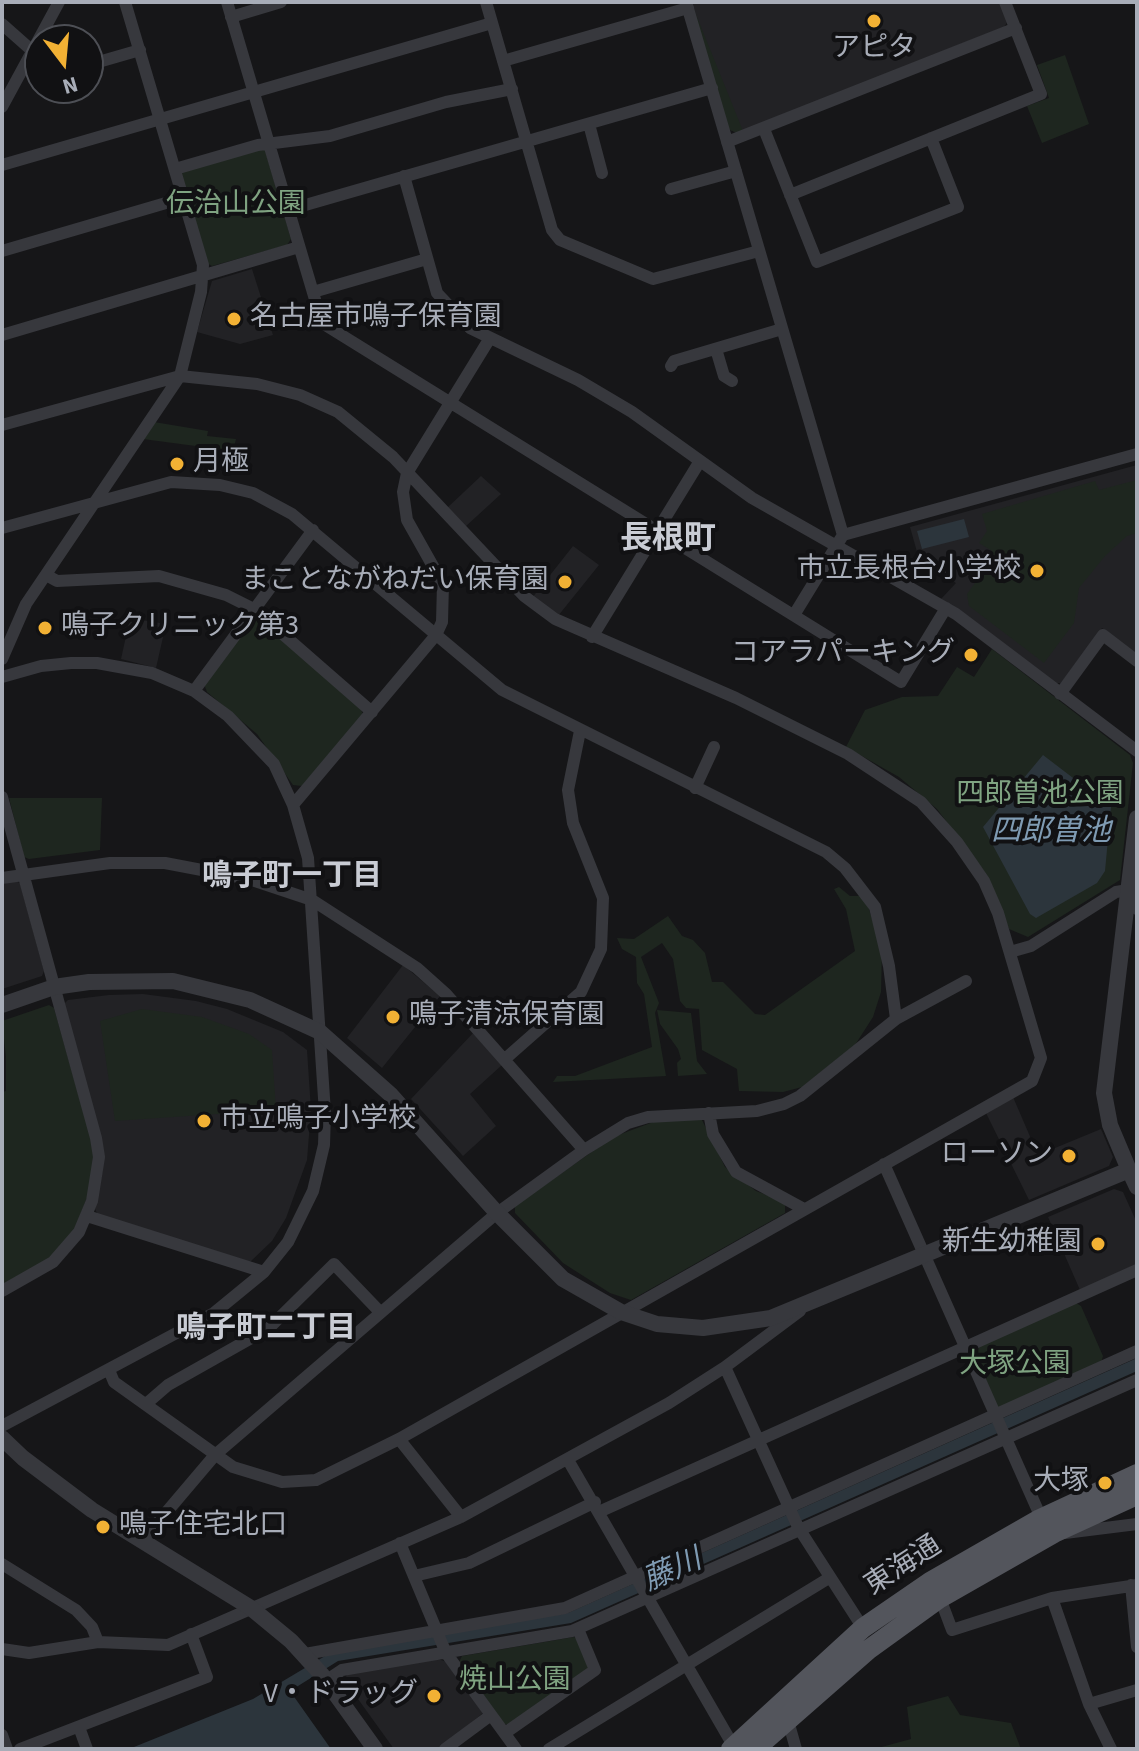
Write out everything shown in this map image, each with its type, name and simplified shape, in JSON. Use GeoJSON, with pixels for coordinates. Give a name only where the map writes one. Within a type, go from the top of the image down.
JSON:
{"type":"FeatureCollection","features":[{"type":"Feature","properties":{"kind":"main road","name":"東海通"},"geometry":{"type":"LineString","coordinates":[[755,1749],[787,1717],[868,1650],[940,1598],[1047,1526],[1137,1474]]}},
{"type":"Feature","properties":{"kind":"main road","name":"東海通"},"geometry":{"type":"LineString","coordinates":[[732,1748],[863,1628],[972,1556],[1137,1495]]}},
{"type":"Feature","properties":{"kind":"street"},"geometry":{"type":"LineString","coordinates":[[49,24],[59,2]]}},
{"type":"Feature","properties":{"kind":"street"},"geometry":{"type":"LineString","coordinates":[[2,659],[26,604],[180,376],[204,275],[125,2]]}},
{"type":"Feature","properties":{"kind":"street"},"geometry":{"type":"LineString","coordinates":[[227,2],[322,323],[901,682],[946,608]]}},
{"type":"Feature","properties":{"kind":"street"},"geometry":{"type":"LineString","coordinates":[[231,17],[281,2]]}},
{"type":"Feature","properties":{"kind":"street"},"geometry":{"type":"LineString","coordinates":[[486,2],[552,230],[566,244],[653,279],[759,251]]}},
{"type":"Feature","properties":{"kind":"street"},"geometry":{"type":"LineString","coordinates":[[790,195],[1041,94],[1005,2]]}},
{"type":"Feature","properties":{"kind":"street"},"geometry":{"type":"LineString","coordinates":[[503,61],[687,5],[840,540]]}},
{"type":"Feature","properties":{"kind":"street"},"geometry":{"type":"LineString","coordinates":[[2,165],[492,23]]}},
{"type":"Feature","properties":{"kind":"street"},"geometry":{"type":"LineString","coordinates":[[2,24],[24,43]]}},
{"type":"Feature","properties":{"kind":"street"},"geometry":{"type":"LineString","coordinates":[[727,142],[1016,28]]}},
{"type":"Feature","properties":{"kind":"street"},"geometry":{"type":"LineString","coordinates":[[104,60],[140,50]]}},
{"type":"Feature","properties":{"kind":"street"},"geometry":{"type":"LineString","coordinates":[[2,107],[24,73]]}},
{"type":"Feature","properties":{"kind":"street"},"geometry":{"type":"LineString","coordinates":[[288,210],[712,88]]}},
{"type":"Feature","properties":{"kind":"street"},"geometry":{"type":"LineString","coordinates":[[175,169],[268,145],[330,136],[446,102],[512,89]]}},
{"type":"Feature","properties":{"kind":"street"},"geometry":{"type":"LineString","coordinates":[[589,124],[602,173]]}},
{"type":"Feature","properties":{"kind":"street"},"geometry":{"type":"LineString","coordinates":[[764,129],[817,262],[958,207],[931,138]]}},
{"type":"Feature","properties":{"kind":"street"},"geometry":{"type":"LineString","coordinates":[[671,189],[736,171]]}},
{"type":"Feature","properties":{"kind":"street"},"geometry":{"type":"LineString","coordinates":[[404,176],[437,293],[470,328],[578,380],[632,412],[752,498],[840,540],[946,608],[1137,751]]}},
{"type":"Feature","properties":{"kind":"street"},"geometry":{"type":"LineString","coordinates":[[2,251],[183,198]]}},
{"type":"Feature","properties":{"kind":"street"},"geometry":{"type":"LineString","coordinates":[[2,335],[299,247]]}},
{"type":"Feature","properties":{"kind":"street"},"geometry":{"type":"LineString","coordinates":[[313,292],[427,259]]}},
{"type":"Feature","properties":{"kind":"street"},"geometry":{"type":"LineString","coordinates":[[671,366],[674,361],[782,329]]}},
{"type":"Feature","properties":{"kind":"street"},"geometry":{"type":"LineString","coordinates":[[293,805],[436,635],[445,610],[443,584],[407,520],[401,503],[407,473],[490,338]]}},
{"type":"Feature","properties":{"kind":"street"},"geometry":{"type":"LineString","coordinates":[[716,349],[724,376],[732,381]]}},
{"type":"Feature","properties":{"kind":"street"},"geometry":{"type":"LineString","coordinates":[[2,425],[180,376],[257,384],[300,395],[338,412],[365,431],[524,596],[555,619],[736,698],[848,754],[902,786],[934,814],[969,858],[998,913],[1041,1058],[1032,1081],[399,1439],[316,1480],[269,1480],[233,1467],[114,1382],[109,1370]]}},
{"type":"Feature","properties":{"kind":"street"},"geometry":{"type":"LineString","coordinates":[[794,615],[840,540],[1137,454]]}},
{"type":"Feature","properties":{"kind":"street"},"geometry":{"type":"LineString","coordinates":[[592,637],[700,461]]}},
{"type":"Feature","properties":{"kind":"street"},"geometry":{"type":"LineString","coordinates":[[2,528],[171,482],[220,485],[253,493],[313,530],[502,690],[826,852],[862,886],[875,907],[883,932],[896,1019]]}},
{"type":"Feature","properties":{"kind":"street"},"geometry":{"type":"LineString","coordinates":[[194,691],[313,530]]}},
{"type":"Feature","properties":{"kind":"street"},"geometry":{"type":"LineString","coordinates":[[46,575],[57,581],[159,576],[208,588],[254,609],[372,712]]}},
{"type":"Feature","properties":{"kind":"street"},"geometry":{"type":"LineString","coordinates":[[1060,694],[1103,635],[1137,661]]}},
{"type":"Feature","properties":{"kind":"street"},"geometry":{"type":"LineString","coordinates":[[2,677],[41,666],[97,663],[152,673],[194,691],[228,716],[274,764],[293,805],[308,858],[325,1113],[320,1166],[302,1216],[264,1272],[231,1302],[2,1426]]}},
{"type":"Feature","properties":{"kind":"street"},"geometry":{"type":"LineString","coordinates":[[505,1059],[581,992],[601,949],[603,898],[573,823],[568,790],[580,731]]}},
{"type":"Feature","properties":{"kind":"street"},"geometry":{"type":"LineString","coordinates":[[695,788],[714,747]]}},
{"type":"Feature","properties":{"kind":"street"},"geometry":{"type":"LineString","coordinates":[[2,797],[96,1138],[97,1181],[87,1216],[53,1262],[2,1291]]}},
{"type":"Feature","properties":{"kind":"street"},"geometry":{"type":"LineString","coordinates":[[1137,818],[1104,1093],[1110,1125],[1133,1168],[1137,1187]]}},
{"type":"Feature","properties":{"kind":"street"},"geometry":{"type":"LineString","coordinates":[[2,878],[110,863],[165,863],[249,879],[312,900],[417,968],[505,1059],[584,1150]]}},
{"type":"Feature","properties":{"kind":"street"},"geometry":{"type":"LineString","coordinates":[[1010,952],[1031,946],[1116,892],[1128,890]]}},
{"type":"Feature","properties":{"kind":"street"},"geometry":{"type":"LineString","coordinates":[[1128,890],[1137,909]]}},
{"type":"Feature","properties":{"kind":"street"},"geometry":{"type":"LineString","coordinates":[[2,1005],[54,987],[119,979],[173,981],[250,1000],[320,1032],[391,1095],[497,1213],[563,1279],[621,1312],[657,1324],[703,1328],[748,1324],[809,1304],[924,1258],[1133,1168]]}},
{"type":"Feature","properties":{"kind":"street"},"geometry":{"type":"LineString","coordinates":[[142,1541],[215,1455],[497,1213],[584,1150],[618,1128],[648,1117],[757,1111],[800,1096],[896,1019],[966,981]]}},
{"type":"Feature","properties":{"kind":"street"},"geometry":{"type":"LineString","coordinates":[[709,1113],[713,1134],[736,1172],[804,1209]]}},
{"type":"Feature","properties":{"kind":"street"},"geometry":{"type":"LineString","coordinates":[[884,1164],[995,1418],[1047,1526],[1137,1524]]}},
{"type":"Feature","properties":{"kind":"street"},"geometry":{"type":"LineString","coordinates":[[87,1216],[264,1272]]}},
{"type":"Feature","properties":{"kind":"street"},"geometry":{"type":"LineString","coordinates":[[146,1404],[168,1385],[269,1328],[334,1264],[380,1312]]}},
{"type":"Feature","properties":{"kind":"street"},"geometry":{"type":"LineString","coordinates":[[414,1576],[469,1563],[1137,1270]]}},
{"type":"Feature","properties":{"kind":"street"},"geometry":{"type":"LineString","coordinates":[[2,1649],[29,1653],[98,1642],[168,1645],[461,1517],[568,1460],[725,1367],[809,1304]]}},
{"type":"Feature","properties":{"kind":"street"},"geometry":{"type":"LineString","coordinates":[[308,1656],[565,1608],[995,1418],[1137,1351]]}},
{"type":"Feature","properties":{"kind":"street"},"geometry":{"type":"LineString","coordinates":[[725,1367],[799,1529],[863,1628]]}},
{"type":"Feature","properties":{"kind":"street"},"geometry":{"type":"LineString","coordinates":[[325,1678],[342,1670],[578,1629],[1137,1380]]}},
{"type":"Feature","properties":{"kind":"street"},"geometry":{"type":"LineString","coordinates":[[2,1438],[59,1486],[251,1608],[308,1656],[375,1749]]}},
{"type":"Feature","properties":{"kind":"street"},"geometry":{"type":"LineString","coordinates":[[399,1439],[461,1517]]}},
{"type":"Feature","properties":{"kind":"street"},"geometry":{"type":"LineString","coordinates":[[568,1460],[649,1595],[732,1748]]}},
{"type":"Feature","properties":{"kind":"street"},"geometry":{"type":"LineString","coordinates":[[400,1543],[445,1651],[516,1749]]}},
{"type":"Feature","properties":{"kind":"street"},"geometry":{"type":"LineString","coordinates":[[2,1564],[76,1610],[92,1627],[98,1642]]}},
{"type":"Feature","properties":{"kind":"street"},"geometry":{"type":"LineString","coordinates":[[549,1749],[829,1578]]}},
{"type":"Feature","properties":{"kind":"street"},"geometry":{"type":"LineString","coordinates":[[940,1598],[952,1630],[1052,1598],[1134,1585],[1137,1647]]}},
{"type":"Feature","properties":{"kind":"street"},"geometry":{"type":"LineString","coordinates":[[1052,1598],[1089,1704],[1111,1749]]}},
{"type":"Feature","properties":{"kind":"street"},"geometry":{"type":"LineString","coordinates":[[505,1733],[595,1670],[578,1629]]}},
{"type":"Feature","properties":{"kind":"street"},"geometry":{"type":"LineString","coordinates":[[20,1749],[207,1677],[191,1634]]}},
{"type":"Feature","properties":{"kind":"street"},"geometry":{"type":"LineString","coordinates":[[1089,1704],[1137,1690]]}},
{"type":"Feature","properties":{"kind":"street"},"geometry":{"type":"LineString","coordinates":[[445,1749],[491,1715]]}},
{"type":"Feature","properties":{"kind":"street"},"geometry":{"type":"LineString","coordinates":[[787,1717],[796,1749]]}},
{"type":"Feature","properties":{"kind":"street"},"geometry":{"type":"LineString","coordinates":[[79,1727],[87,1749]]}},
{"type":"Feature","properties":{"kind":"street"},"geometry":{"type":"LineString","coordinates":[[2,1735],[7,1749]]}},
{"type":"Feature","properties":{"kind":"shaded area"},"geometry":{"type":"Polygon","coordinates":[[[691,2],[999,2],[1008,21],[1004,27],[737,133],[728,129],[691,2]]]}},
{"type":"Feature","properties":{"kind":"shaded area","name":"名古屋市鳴子保育園"},"geometry":{"type":"Polygon","coordinates":[[[252,269],[273,335],[240,344],[197,332],[212,281],[252,269]]]}},
{"type":"Feature","properties":{"kind":"shaded area","name":"市立長根台小学校"},"geometry":{"type":"Polygon","coordinates":[[[1137,465],[1137,655],[1102,628],[1061,683],[1055,683],[941,599],[956,583],[919,559],[910,527],[1137,465]]]}},
{"type":"Feature","properties":{"kind":"shaded area"},"geometry":{"type":"Polygon","coordinates":[[[481,476],[501,494],[465,527],[447,508],[481,476]]]}},
{"type":"Feature","properties":{"kind":"shaded area","name":"まことながねだい保育園"},"geometry":{"type":"Polygon","coordinates":[[[573,546],[599,565],[558,616],[532,598],[573,546]]]}},
{"type":"Feature","properties":{"kind":"shaded area"},"geometry":{"type":"Polygon","coordinates":[[[130,618],[166,624],[156,668],[121,659],[130,618]]]}},
{"type":"Feature","properties":{"kind":"shaded area"},"geometry":{"type":"Polygon","coordinates":[[[20,883],[44,971],[42,976],[2,989],[2,884],[20,883]]]}},
{"type":"Feature","properties":{"kind":"shaded area","name":"鳴子清涼保育園"},"geometry":{"type":"Polygon","coordinates":[[[403,965],[440,996],[382,1068],[347,1038],[403,965]]]}},
{"type":"Feature","properties":{"kind":"shaded area","name":"市立鳴子小学校"},"geometry":{"type":"Polygon","coordinates":[[[143,994],[196,1001],[227,1009],[283,1032],[307,1050],[311,1110],[307,1160],[286,1218],[272,1241],[250,1262],[98,1215],[95,1209],[103,1151],[64,1004],[68,1000],[143,994]]]}},
{"type":"Feature","properties":{"kind":"shaded area"},"geometry":{"type":"Polygon","coordinates":[[[474,1032],[502,1065],[470,1094],[496,1126],[463,1156],[411,1099],[474,1032]]]}},
{"type":"Feature","properties":{"kind":"shaded area"},"geometry":{"type":"Polygon","coordinates":[[[1013,1097],[1038,1155],[1101,1129],[1113,1157],[1109,1166],[1029,1200],[986,1113],[1013,1097]]]}},
{"type":"Feature","properties":{"kind":"shaded area","name":"新生幼稚園"},"geometry":{"type":"Polygon","coordinates":[[[1114,1189],[1123,1192],[1137,1223],[1137,1264],[1080,1290],[1048,1217],[1114,1189]]]}},
{"type":"Feature","properties":{"kind":"shaded area"},"geometry":{"type":"Polygon","coordinates":[[[438,1659],[447,1662],[483,1713],[440,1749],[394,1749],[345,1681],[347,1674],[438,1659]]]}},
{"type":"Feature","properties":{"kind":"green space"},"geometry":{"type":"Polygon","coordinates":[[[691,2],[743,131],[737,133],[728,129],[691,2]]]}},
{"type":"Feature","properties":{"kind":"green space"},"geometry":{"type":"Polygon","coordinates":[[[1065,55],[1089,124],[1042,143],[1027,106],[1049,98],[1037,65],[1065,55]]]}},
{"type":"Feature","properties":{"kind":"green space","name":"伝治山公園"},"geometry":{"type":"Polygon","coordinates":[[[259,148],[265,150],[291,239],[287,245],[212,266],[207,263],[181,176],[184,169],[259,148]]]}},
{"type":"Feature","properties":{"kind":"green space"},"geometry":{"type":"Polygon","coordinates":[[[154,422],[208,431],[207,436],[236,439],[233,451],[143,439],[154,422]]]}},
{"type":"Feature","properties":{"kind":"green space"},"geometry":{"type":"Polygon","coordinates":[[[1137,480],[1137,533],[1127,536],[1105,556],[1079,588],[1074,623],[1044,663],[969,606],[967,594],[980,576],[975,573],[992,551],[979,543],[987,531],[982,514],[1095,481],[1099,490],[1137,480]]]}},
{"type":"Feature","properties":{"kind":"green space"},"geometry":{"type":"Polygon","coordinates":[[[258,619],[361,709],[363,715],[302,786],[293,785],[257,734],[207,692],[204,684],[251,621],[258,619]]]}},
{"type":"Feature","properties":{"kind":"green space","name":"四郎曽池公園"},"geometry":{"type":"Polygon","coordinates":[[[992,649],[1130,755],[1133,763],[1120,880],[1028,937],[1009,929],[987,875],[937,809],[899,777],[846,747],[865,710],[902,697],[938,696],[957,667],[974,677],[992,649]]]}},
{"type":"Feature","properties":{"kind":"green space"},"geometry":{"type":"Polygon","coordinates":[[[9,798],[102,798],[100,850],[29,859],[24,857],[9,798]]]}},
{"type":"Feature","properties":{"kind":"green space"},"geometry":{"type":"Polygon","coordinates":[[[839,887],[850,896],[862,896],[869,909],[882,951],[881,992],[873,1017],[855,1045],[802,1087],[783,1092],[739,1091],[737,1069],[702,1050],[699,1009],[686,1008],[680,1001],[673,959],[662,943],[641,957],[659,1003],[655,1013],[666,1076],[553,1082],[557,1076],[575,1076],[652,1047],[644,994],[637,983],[636,957],[622,949],[617,938],[634,939],[668,916],[682,936],[693,940],[705,953],[712,982],[723,982],[755,1014],[765,1015],[855,951],[846,909],[834,889],[839,887]]]}},
{"type":"Feature","properties":{"kind":"green space"},"geometry":{"type":"Polygon","coordinates":[[[49,1005],[54,1008],[91,1139],[94,1160],[90,1190],[75,1229],[51,1258],[2,1285],[2,1092],[6,1091],[6,1057],[2,1021],[49,1005]]]}},
{"type":"Feature","properties":{"kind":"green space"},"geometry":{"type":"Polygon","coordinates":[[[142,1009],[202,1017],[249,1034],[272,1050],[276,1110],[115,1121],[100,1021],[142,1009]]]}},
{"type":"Feature","properties":{"kind":"green space"},"geometry":{"type":"Polygon","coordinates":[[[657,1010],[691,1013],[697,1061],[707,1074],[678,1076],[677,1063],[681,1059],[678,1049],[660,1024],[657,1010]]]}},
{"type":"Feature","properties":{"kind":"green space"},"geometry":{"type":"Polygon","coordinates":[[[701,1118],[725,1167],[756,1191],[785,1202],[785,1213],[631,1300],[610,1293],[563,1263],[515,1213],[515,1206],[613,1137],[656,1121],[701,1118]]]}},
{"type":"Feature","properties":{"kind":"green space","name":"大塚公園"},"geometry":{"type":"Polygon","coordinates":[[[1076,1303],[1081,1306],[1103,1356],[1101,1363],[1000,1408],[996,1406],[972,1354],[974,1348],[1076,1303]]]}},
{"type":"Feature","properties":{"kind":"green space","name":"焼山公園"},"geometry":{"type":"Polygon","coordinates":[[[574,1637],[579,1639],[589,1664],[587,1671],[511,1724],[504,1724],[459,1662],[462,1656],[574,1637]]]}},
{"type":"Feature","properties":{"kind":"green space"},"geometry":{"type":"Polygon","coordinates":[[[948,1696],[960,1715],[1011,1723],[1021,1749],[874,1749],[911,1739],[907,1707],[948,1696]]]}},
{"type":"Feature","properties":{"kind":"water"},"geometry":{"type":"Polygon","coordinates":[[[964,519],[969,537],[922,549],[917,531],[964,519]]]}},
{"type":"Feature","properties":{"kind":"water","name":"四郎曽池"},"geometry":{"type":"Polygon","coordinates":[[[1043,755],[1111,807],[1105,871],[1097,883],[1036,918],[1030,914],[983,827],[1043,755]]]}},
{"type":"Feature","properties":{"kind":"water","name":"藤川"},"geometry":{"type":"Polygon","coordinates":[[[1137,1358],[1137,1371],[571,1623],[338,1661],[290,1691],[331,1749],[129,1749],[253,1699],[330,1653],[568,1613],[1137,1358]]]}},
{"type":"Feature","properties":{"kind":"place","name":"アピタ"},"geometry":{"type":"Point","coordinates":[874,21]}},
{"type":"Feature","properties":{"kind":"place","name":"名古屋市鳴子保育園"},"geometry":{"type":"Point","coordinates":[234,319]}},
{"type":"Feature","properties":{"kind":"place","name":"月極"},"geometry":{"type":"Point","coordinates":[177,464]}},
{"type":"Feature","properties":{"kind":"place","name":"市立長根台小学校"},"geometry":{"type":"Point","coordinates":[1037,571]}},
{"type":"Feature","properties":{"kind":"place","name":"まことながねだい保育園"},"geometry":{"type":"Point","coordinates":[565,582]}},
{"type":"Feature","properties":{"kind":"place","name":"鳴子クリニック第3"},"geometry":{"type":"Point","coordinates":[45,628]}},
{"type":"Feature","properties":{"kind":"place","name":"コアラパーキング"},"geometry":{"type":"Point","coordinates":[971,655]}},
{"type":"Feature","properties":{"kind":"place","name":"鳴子清涼保育園"},"geometry":{"type":"Point","coordinates":[393,1017]}},
{"type":"Feature","properties":{"kind":"place","name":"市立鳴子小学校"},"geometry":{"type":"Point","coordinates":[204,1121]}},
{"type":"Feature","properties":{"kind":"place","name":"ローソン"},"geometry":{"type":"Point","coordinates":[1069,1156]}},
{"type":"Feature","properties":{"kind":"place","name":"新生幼稚園"},"geometry":{"type":"Point","coordinates":[1098,1244]}},
{"type":"Feature","properties":{"kind":"place","name":"大塚"},"geometry":{"type":"Point","coordinates":[1105,1483]}},
{"type":"Feature","properties":{"kind":"place","name":"鳴子住宅北口"},"geometry":{"type":"Point","coordinates":[103,1527]}},
{"type":"Feature","properties":{"kind":"place","name":"V・ドラッグ"},"geometry":{"type":"Point","coordinates":[434,1696]}},
{"type":"Feature","properties":{"kind":"district","name":"長根町"},"geometry":{"type":"Point","coordinates":[668,541]}},
{"type":"Feature","properties":{"kind":"district","name":"鳴子町一丁目"},"geometry":{"type":"Point","coordinates":[292,878]}},
{"type":"Feature","properties":{"kind":"district","name":"鳴子町二丁目"},"geometry":{"type":"Point","coordinates":[266,1330]}}]}
